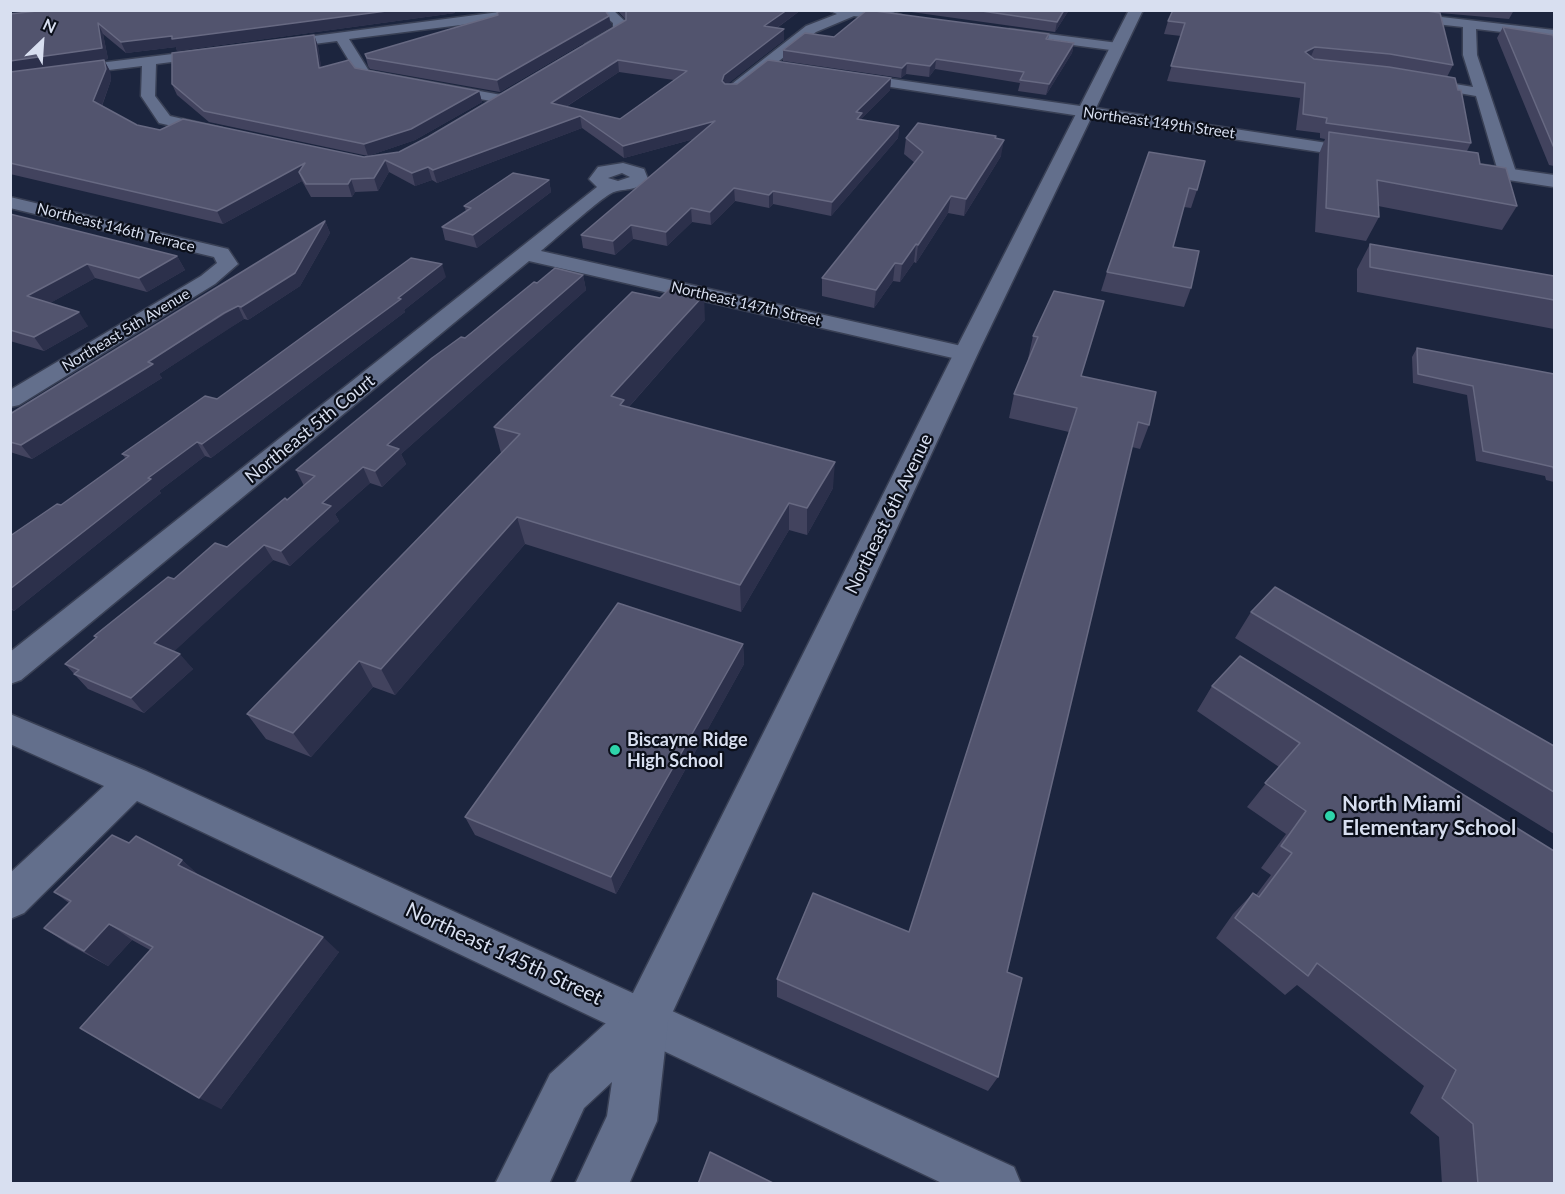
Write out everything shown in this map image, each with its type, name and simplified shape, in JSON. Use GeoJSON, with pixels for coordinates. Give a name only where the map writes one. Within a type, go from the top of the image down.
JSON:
{"type":"FeatureCollection","features":[{"type":"Feature","properties":{"kind":"main road","name":"Northeast 6th Avenue"},"geometry":{"type":"LineString","coordinates":[[601,1184],[632,1121],[645,1020],[966,354],[1136,10]]}},
{"type":"Feature","properties":{"kind":"main road","name":"Northeast 149th Street"},"geometry":{"type":"LineString","coordinates":[[1087,112],[1386,156]]}},
{"type":"Feature","properties":{"kind":"main road"},"geometry":{"type":"LineString","coordinates":[[1442,165],[1554,182]]}},
{"type":"Feature","properties":{"kind":"main road","name":"Northeast 6th Avenue"},"geometry":{"type":"LineString","coordinates":[[521,1184],[567,1091],[645,1020]]}},
{"type":"Feature","properties":{"kind":"street"},"geometry":{"type":"LineString","coordinates":[[262,46],[342,37],[491,14],[548,10]]}},
{"type":"Feature","properties":{"kind":"street"},"geometry":{"type":"LineString","coordinates":[[580,53],[619,30],[620,22],[604,10]]}},
{"type":"Feature","properties":{"kind":"street"},"geometry":{"type":"LineString","coordinates":[[834,10],[919,21]]}},
{"type":"Feature","properties":{"kind":"street"},"geometry":{"type":"LineString","coordinates":[[1344,10],[1554,34]]}},
{"type":"Feature","properties":{"kind":"street"},"geometry":{"type":"LineString","coordinates":[[731,91],[811,29],[851,13]]}},
{"type":"Feature","properties":{"kind":"street"},"geometry":{"type":"LineString","coordinates":[[1469,25],[1470,55],[1508,174]]}},
{"type":"Feature","properties":{"kind":"street"},"geometry":{"type":"LineString","coordinates":[[998,32],[1118,47]]}},
{"type":"Feature","properties":{"kind":"street"},"geometry":{"type":"LineString","coordinates":[[342,37],[364,74],[507,96],[483,111]]}},
{"type":"Feature","properties":{"kind":"street"},"geometry":{"type":"LineString","coordinates":[[10,78],[228,51]]}},
{"type":"Feature","properties":{"kind":"street"},"geometry":{"type":"LineString","coordinates":[[149,61],[148,96],[165,120],[232,135]]}},
{"type":"Feature","properties":{"kind":"street"},"geometry":{"type":"LineString","coordinates":[[764,64],[787,68]]}},
{"type":"Feature","properties":{"kind":"street","name":"Northeast 149th Street"},"geometry":{"type":"LineString","coordinates":[[833,75],[1087,112]]}},
{"type":"Feature","properties":{"kind":"street"},"geometry":{"type":"LineString","coordinates":[[1405,79],[1483,93]]}},
{"type":"Feature","properties":{"kind":"street","name":"Northeast 5th Court"},"geometry":{"type":"LineString","coordinates":[[10,671],[609,186]]}},
{"type":"Feature","properties":{"kind":"street","name":"Northeast 146th Terrace"},"geometry":{"type":"LineString","coordinates":[[10,202],[221,253]]}},
{"type":"Feature","properties":{"kind":"street","name":"Northeast 5th Avenue"},"geometry":{"type":"LineString","coordinates":[[17,390],[208,280],[228,264],[221,253]]}},
{"type":"Feature","properties":{"kind":"street","name":"Northeast 147th Street"},"geometry":{"type":"LineString","coordinates":[[526,254],[966,354]]}},
{"type":"Feature","properties":{"kind":"street","name":"Northeast 145th Street"},"geometry":{"type":"LineString","coordinates":[[10,728],[133,782],[996,1184]]}},
{"type":"Feature","properties":{"kind":"street"},"geometry":{"type":"LineString","coordinates":[[10,900],[133,782]]}},
{"type":"Feature","properties":{"kind":"building"},"geometry":{"type":"Polygon","coordinates":[[[46,10],[394,10],[172,39],[172,36],[121,42],[98,23],[102,48],[10,61],[10,14],[46,10]]]}},
{"type":"Feature","properties":{"kind":"building"},"geometry":{"type":"Polygon","coordinates":[[[605,10],[609,16],[497,80],[367,58],[365,54],[498,15],[497,12],[605,10]]]}},
{"type":"Feature","properties":{"kind":"building"},"geometry":{"type":"Polygon","coordinates":[[[626,10],[787,10],[764,26],[784,29],[724,75],[722,81],[725,84],[737,84],[768,60],[891,78],[856,112],[862,113],[857,119],[899,126],[832,202],[773,191],[769,195],[734,188],[710,212],[691,208],[666,232],[631,225],[613,241],[581,235],[715,121],[623,146],[580,116],[433,170],[428,167],[412,173],[385,160],[374,178],[351,179],[348,184],[306,184],[299,172],[305,163],[217,211],[10,163],[10,72],[104,60],[106,69],[93,101],[137,125],[160,130],[183,119],[364,157],[399,152],[428,137],[626,20],[626,10]],[[618,60],[551,103],[620,119],[687,71],[618,60]]]}},
{"type":"Feature","properties":{"kind":"building"},"geometry":{"type":"Polygon","coordinates":[[[867,10],[1049,34],[1046,39],[1074,43],[1049,84],[1020,80],[1024,72],[936,59],[930,66],[907,63],[902,68],[783,50],[805,33],[834,37],[867,10]]]}},
{"type":"Feature","properties":{"kind":"building"},"geometry":{"type":"Polygon","coordinates":[[[975,10],[1064,10],[1057,22],[975,10]]]}},
{"type":"Feature","properties":{"kind":"building"},"geometry":{"type":"Polygon","coordinates":[[[1173,10],[1420,10],[1440,13],[1453,65],[1390,54],[1315,47],[1305,52],[1314,59],[1389,67],[1455,78],[1458,90],[1461,90],[1471,143],[1326,123],[1327,118],[1303,114],[1305,83],[1171,66],[1185,23],[1168,21],[1173,10]]]}},
{"type":"Feature","properties":{"kind":"building"},"geometry":{"type":"Polygon","coordinates":[[[1503,27],[1553,35],[1554,148],[1503,27]]]}},
{"type":"Feature","properties":{"kind":"building"},"geometry":{"type":"Polygon","coordinates":[[[314,35],[319,68],[349,60],[355,68],[479,91],[411,129],[364,144],[204,111],[172,84],[172,53],[314,35]]]}},
{"type":"Feature","properties":{"kind":"building"},"geometry":{"type":"Polygon","coordinates":[[[918,123],[996,136],[995,138],[1004,140],[966,199],[951,196],[918,245],[916,244],[902,264],[895,263],[876,290],[822,278],[923,152],[906,138],[918,123]]]}},
{"type":"Feature","properties":{"kind":"building"},"geometry":{"type":"Polygon","coordinates":[[[1329,132],[1478,153],[1480,164],[1506,168],[1517,206],[1377,180],[1379,217],[1326,208],[1329,132]]]}},
{"type":"Feature","properties":{"kind":"building"},"geometry":{"type":"Polygon","coordinates":[[[1149,152],[1205,161],[1197,190],[1189,188],[1173,247],[1199,251],[1191,288],[1107,272],[1149,152]]]}},
{"type":"Feature","properties":{"kind":"building"},"geometry":{"type":"Polygon","coordinates":[[[513,173],[549,180],[473,235],[442,227],[471,208],[464,206],[513,173]]]}},
{"type":"Feature","properties":{"kind":"building"},"geometry":{"type":"Polygon","coordinates":[[[10,214],[177,256],[139,278],[87,264],[27,296],[79,312],[34,337],[10,330],[10,214]]]}},
{"type":"Feature","properties":{"kind":"building"},"geometry":{"type":"Polygon","coordinates":[[[325,221],[295,273],[241,307],[238,306],[224,313],[148,362],[153,364],[21,445],[10,442],[10,414],[325,221]]]}},
{"type":"Feature","properties":{"kind":"building"},"geometry":{"type":"Polygon","coordinates":[[[1370,244],[1554,276],[1554,300],[1370,267],[1370,244]]]}},
{"type":"Feature","properties":{"kind":"building"},"geometry":{"type":"Polygon","coordinates":[[[411,258],[442,264],[398,298],[401,299],[270,395],[202,444],[197,442],[148,478],[151,479],[10,589],[10,536],[57,504],[61,505],[129,456],[122,454],[205,396],[217,399],[411,258]]]}},
{"type":"Feature","properties":{"kind":"building"},"geometry":{"type":"Polygon","coordinates":[[[555,268],[583,275],[387,445],[399,449],[375,471],[363,467],[322,503],[331,506],[281,551],[264,545],[154,643],[180,654],[131,698],[74,674],[79,670],[65,664],[97,637],[94,636],[168,577],[174,579],[215,543],[227,547],[285,498],[287,500],[315,476],[296,470],[432,358],[461,337],[465,338],[534,282],[537,283],[555,268]]]}},
{"type":"Feature","properties":{"kind":"building"},"geometry":{"type":"Polygon","coordinates":[[[670,288],[704,295],[611,396],[624,400],[620,405],[835,462],[807,508],[789,503],[740,585],[517,517],[381,669],[359,661],[293,733],[247,714],[520,434],[494,427],[632,292],[660,298],[670,288]]]}},
{"type":"Feature","properties":{"kind":"building"},"geometry":{"type":"Polygon","coordinates":[[[1054,291],[1104,301],[1081,376],[1156,392],[1149,425],[1138,422],[1007,972],[1022,978],[998,1077],[777,979],[813,893],[909,932],[1077,408],[1014,394],[1038,337],[1033,336],[1054,291]]]}},
{"type":"Feature","properties":{"kind":"building"},"geometry":{"type":"Polygon","coordinates":[[[1417,348],[1554,374],[1554,471],[1553,467],[1483,451],[1473,386],[1418,374],[1417,348]]]}},
{"type":"Feature","properties":{"kind":"building"},"geometry":{"type":"Polygon","coordinates":[[[1275,587],[1554,746],[1554,792],[1251,612],[1275,587]]]}},
{"type":"Feature","properties":{"kind":"building","name":"Biscayne Ridge High School"},"geometry":{"type":"Polygon","coordinates":[[[618,603],[743,644],[611,877],[465,817],[618,603]]]}},
{"type":"Feature","properties":{"kind":"building"},"geometry":{"type":"Polygon","coordinates":[[[1240,656],[1554,851],[1554,1184],[1478,1184],[1473,1124],[1442,1098],[1456,1070],[1317,963],[1308,976],[1235,918],[1253,893],[1259,897],[1292,853],[1281,846],[1306,811],[1265,783],[1300,743],[1212,686],[1240,656]]]}},
{"type":"Feature","properties":{"kind":"building"},"geometry":{"type":"Polygon","coordinates":[[[112,835],[129,843],[136,836],[182,860],[178,865],[323,937],[199,1098],[80,1028],[153,947],[109,924],[84,951],[44,928],[71,901],[54,892],[112,835]]]}},
{"type":"Feature","properties":{"kind":"building"},"geometry":{"type":"Polygon","coordinates":[[[710,1152],[775,1184],[698,1184],[710,1152]]]}},
{"type":"Feature","properties":{"kind":"place","name":"Biscayne Ridge High School"},"geometry":{"type":"Point","coordinates":[615,750]}},
{"type":"Feature","properties":{"kind":"place","name":"North Miami Elementary School"},"geometry":{"type":"Point","coordinates":[1330,816]}}]}
